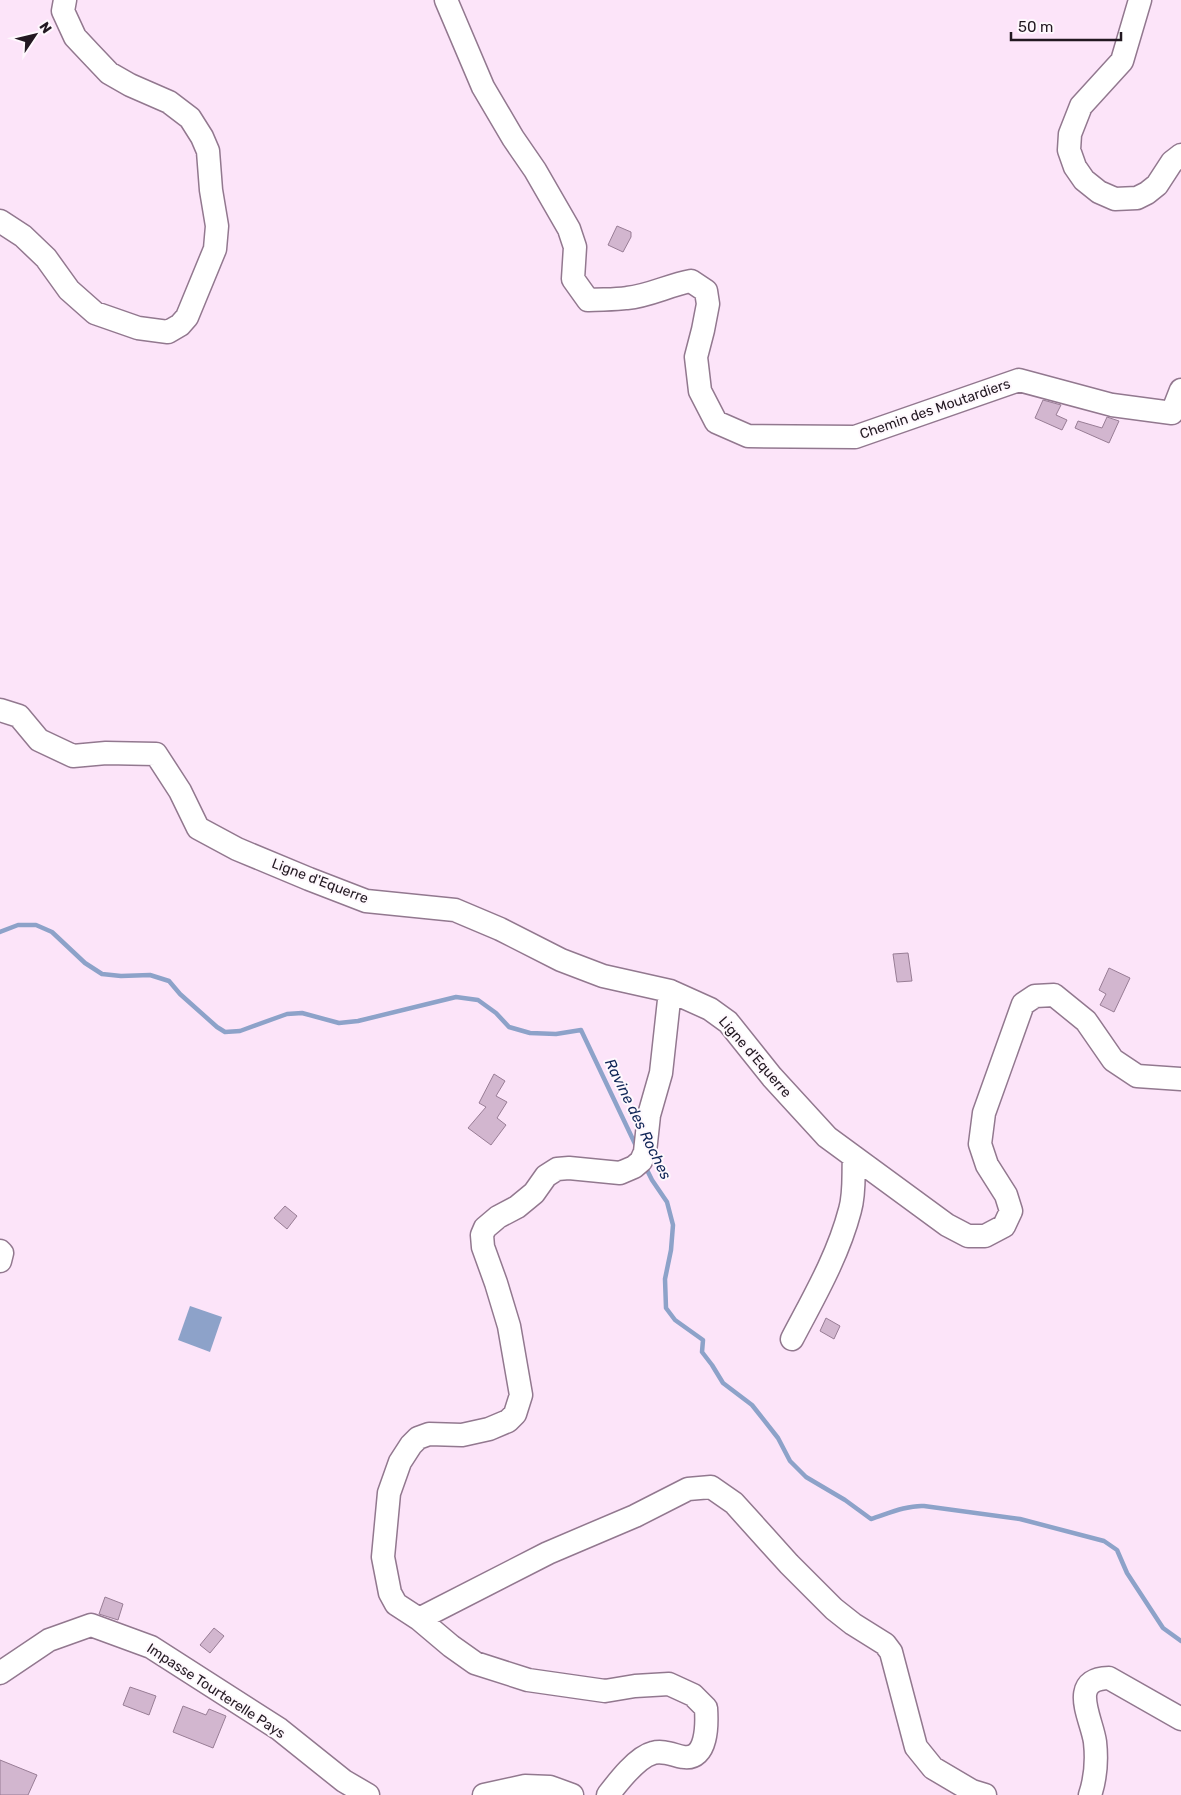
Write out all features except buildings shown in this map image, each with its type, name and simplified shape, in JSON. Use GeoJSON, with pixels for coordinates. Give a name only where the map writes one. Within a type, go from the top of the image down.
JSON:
{"type":"FeatureCollection","features":[{"type":"Feature","properties":{"kind":"street"},"geometry":{"type":"LineString","coordinates":[[0,221],[29,241],[46,258],[69,290],[94,313],[138,328],[168,332],[180,326],[187,317],[216,249],[217,226],[211,190],[208,151],[202,137],[190,118],[169,102],[130,85],[109,73],[90,54],[76,37],[63,11],[66,0]]}},
{"type":"Feature","properties":{"kind":"street","name":"Chemin des Moutardiers"},"geometry":{"type":"LineString","coordinates":[[446,0],[483,87],[569,229],[575,248],[573,279],[588,300],[628,298],[674,284],[691,282],[706,291],[708,304],[704,330],[696,358],[700,392],[716,422],[748,436],[855,437],[1019,380],[1112,405],[1172,413],[1181,390]]}},
{"type":"Feature","properties":{"kind":"street"},"geometry":{"type":"LineString","coordinates":[[1140,0],[1122,61],[1081,106],[1070,134],[1069,150],[1075,167],[1084,180],[1099,192],[1115,199],[1137,198],[1147,193],[1157,185],[1172,162],[1181,155]]}},
{"type":"Feature","properties":{"kind":"street","name":"Ligne d'Equerre"},"geometry":{"type":"LineString","coordinates":[[0,710],[18,716],[39,740],[73,756],[106,753],[156,754],[180,791],[198,828],[237,849],[366,901],[455,910],[500,929],[569,964],[603,976],[670,991],[710,1009],[728,1022],[772,1077],[827,1137],[947,1225],[968,1236],[985,1236],[1004,1226],[1011,1211],[1006,1195],[987,1165],[980,1144],[984,1113],[1023,1004],[1035,996],[1054,995],[1086,1021],[1113,1060],[1137,1076],[1181,1079]]}},
{"type":"Feature","properties":{"kind":"street"},"geometry":{"type":"LineString","coordinates":[[608,1795],[642,1757],[654,1752],[671,1753],[685,1757],[695,1755],[703,1745],[707,1727],[706,1708],[693,1695],[669,1684],[635,1686],[605,1691],[528,1680],[475,1663],[419,1619],[396,1604],[390,1593],[383,1557],[390,1493],[400,1462],[411,1444],[418,1438],[429,1434],[462,1435],[489,1429],[508,1421],[515,1414],[521,1395],[509,1326],[483,1247],[482,1235],[485,1228],[534,1193],[546,1176],[557,1170],[569,1168],[620,1173],[640,1161],[645,1152],[649,1115],[661,1073],[670,991]]}},
{"type":"Feature","properties":{"kind":"street"},"geometry":{"type":"LineString","coordinates":[[792,1339],[830,1267],[850,1209],[853,1190],[854,1157]]}},
{"type":"Feature","properties":{"kind":"street"},"geometry":{"type":"LineString","coordinates":[[0,1251],[2,1253],[0,1262]]}},
{"type":"Feature","properties":{"kind":"street"},"geometry":{"type":"LineString","coordinates":[[419,1619],[548,1554],[635,1516],[688,1489],[711,1487],[734,1503],[789,1564],[834,1609],[853,1624],[886,1644],[891,1652],[916,1747],[933,1768],[972,1791],[985,1795]]}},
{"type":"Feature","properties":{"kind":"street","name":"Impasse Tourterelle Pays"},"geometry":{"type":"LineString","coordinates":[[0,1673],[49,1640],[90,1625],[151,1647],[279,1729],[344,1781],[368,1795]]}},
{"type":"Feature","properties":{"kind":"street"},"geometry":{"type":"LineString","coordinates":[[1090,1795],[1094,1782],[1096,1763],[1094,1739],[1088,1721],[1084,1696],[1089,1685],[1099,1678],[1109,1678],[1181,1719]]}},
{"type":"Feature","properties":{"kind":"street"},"geometry":{"type":"LineString","coordinates":[[484,1795],[525,1786],[550,1787],[572,1795]]}},
{"type":"Feature","properties":{"kind":"water"},"geometry":{"type":"Polygon","coordinates":[[[190,1306],[222,1317],[210,1352],[178,1340],[190,1306]]]}},
{"type":"Feature","properties":{"kind":"waterway","name":"Ravine des Roches"},"geometry":{"type":"LineString","coordinates":[[0,932],[18,925],[36,925],[52,932],[85,963],[102,974],[121,976],[150,975],[169,981],[180,994],[225,1032],[240,1031],[287,1014],[302,1013],[339,1023],[358,1021],[456,997],[478,1000],[496,1013],[509,1027],[530,1033],[556,1034],[581,1030],[637,1148]]}},
{"type":"Feature","properties":{"kind":"waterway","name":"Ravine des Roches"},"geometry":{"type":"LineString","coordinates":[[645,1166],[667,1202],[673,1225],[671,1250],[665,1279],[666,1308],[675,1320],[703,1340],[702,1352],[723,1383],[752,1405],[778,1438],[790,1461],[806,1477],[845,1500],[871,1519],[904,1508],[924,1506],[1020,1519],[1104,1541],[1117,1550],[1127,1573],[1163,1628],[1181,1641]]}}]}
